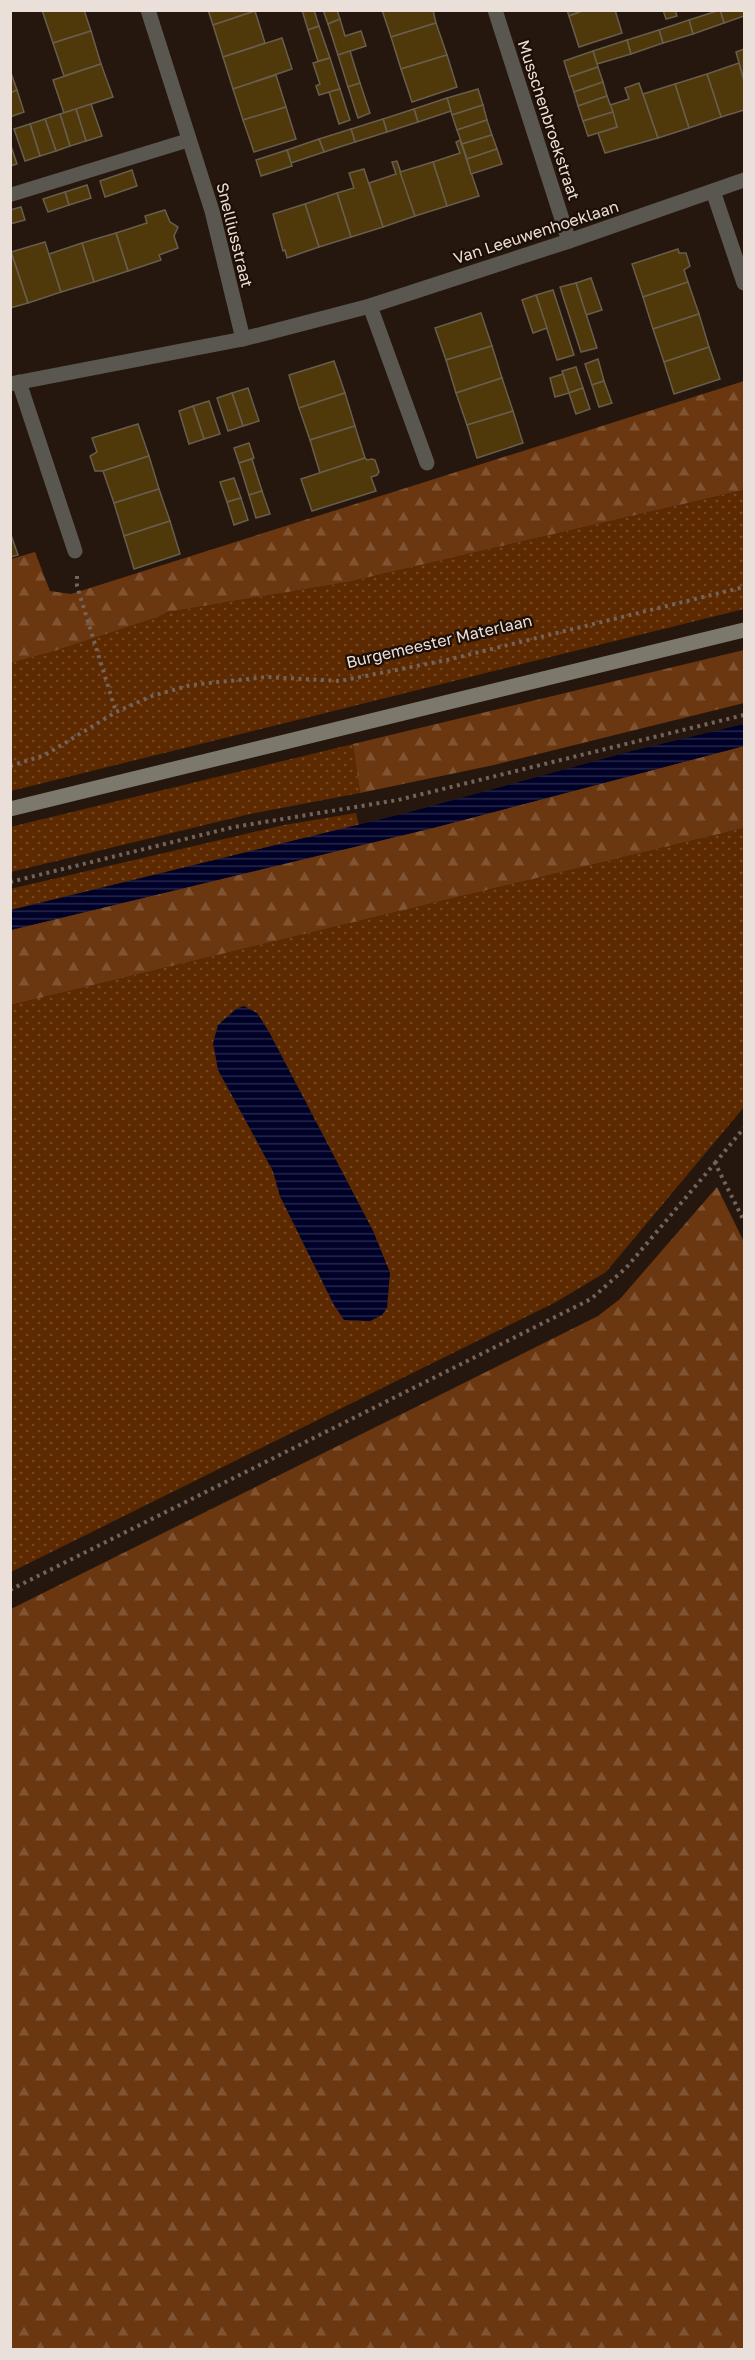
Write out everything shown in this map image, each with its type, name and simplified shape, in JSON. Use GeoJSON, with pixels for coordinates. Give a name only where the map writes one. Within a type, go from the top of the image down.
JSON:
{"type":"FeatureCollection","features":[{"type":"Feature","properties":{"kind":"main road"},"geometry":{"type":"LineString","coordinates":[[10,809],[744,630]]}},
{"type":"Feature","properties":{"kind":"street","name":"Snelliusstraat"},"geometry":{"type":"LineString","coordinates":[[148,10],[212,211],[243,339]]}},
{"type":"Feature","properties":{"kind":"street","name":"Musschenbroekstraat"},"geometry":{"type":"LineString","coordinates":[[495,10],[569,241]]}},
{"type":"Feature","properties":{"kind":"street","name":"Van Leeuwenhoeklaan"},"geometry":{"type":"LineString","coordinates":[[75,551],[15,383],[243,339],[370,306],[569,241],[744,180]]}},
{"type":"Feature","properties":{"kind":"street"},"geometry":{"type":"LineString","coordinates":[[713,191],[744,283]]}},
{"type":"Feature","properties":{"kind":"street"},"geometry":{"type":"LineString","coordinates":[[370,306],[427,464]]}},
{"type":"Feature","properties":{"kind":"lane"},"geometry":{"type":"LineString","coordinates":[[10,195],[189,140]]}},
{"type":"Feature","properties":{"kind":"path"},"geometry":{"type":"LineString","coordinates":[[75,551],[77,586],[116,712]]}},
{"type":"Feature","properties":{"kind":"path","name":"Burgemeester Materlaan"},"geometry":{"type":"LineString","coordinates":[[10,766],[45,755],[116,712],[152,696],[191,685],[267,677],[340,681],[447,660],[744,587]]}},
{"type":"Feature","properties":{"kind":"path"},"geometry":{"type":"LineString","coordinates":[[10,882],[234,827],[398,800],[744,715]]}},
{"type":"Feature","properties":{"kind":"path"},"geometry":{"type":"LineString","coordinates":[[10,1590],[591,1299],[626,1268],[744,1128]]}},
{"type":"Feature","properties":{"kind":"path"},"geometry":{"type":"LineString","coordinates":[[715,1163],[744,1221]]}},
{"type":"Feature","properties":{"kind":"shaded area"},"geometry":{"type":"Polygon","coordinates":[[[744,490],[744,609],[11,791],[11,663],[55,651],[168,612],[348,582],[744,490]]]}},
{"type":"Feature","properties":{"kind":"shaded area"},"geometry":{"type":"Polygon","coordinates":[[[353,744],[360,793],[250,814],[11,872],[10,827],[353,744]]]}},
{"type":"Feature","properties":{"kind":"shaded area"},"geometry":{"type":"Polygon","coordinates":[[[356,813],[359,825],[11,910],[10,889],[284,825],[356,813]]]}},
{"type":"Feature","properties":{"kind":"shaded area"},"geometry":{"type":"Polygon","coordinates":[[[744,828],[744,1107],[606,1272],[556,1302],[11,1572],[11,1005],[744,828]],[[257,1013],[257,1142],[273,1171],[280,1196],[334,1305],[390,1273],[373,1231],[257,1013]]]}},
{"type":"Feature","properties":{"kind":"green space"},"geometry":{"type":"Polygon","coordinates":[[[744,381],[744,490],[348,582],[168,612],[55,651],[11,663],[11,559],[35,552],[50,591],[71,594],[744,381]]]}},
{"type":"Feature","properties":{"kind":"green space"},"geometry":{"type":"Polygon","coordinates":[[[744,650],[744,703],[494,765],[360,793],[353,744],[744,650]]]}},
{"type":"Feature","properties":{"kind":"green space"},"geometry":{"type":"Polygon","coordinates":[[[744,746],[744,828],[11,1005],[10,930],[451,823],[744,746]]]}},
{"type":"Feature","properties":{"kind":"green space"},"geometry":{"type":"Polygon","coordinates":[[[717,1187],[744,1242],[744,2349],[11,2349],[11,1609],[598,1316],[620,1299],[717,1187]]]}},
{"type":"Feature","properties":{"kind":"water"},"geometry":{"type":"Polygon","coordinates":[[[744,724],[744,746],[433,828],[11,930],[11,910],[406,813],[628,752],[744,724]]]}},
{"type":"Feature","properties":{"kind":"water"},"geometry":{"type":"Polygon","coordinates":[[[244,1006],[257,1013],[269,1032],[373,1231],[390,1273],[387,1308],[382,1315],[370,1321],[344,1320],[334,1305],[280,1196],[273,1171],[218,1070],[213,1043],[218,1025],[236,1009],[244,1006]]]}},
{"type":"Feature","properties":{"kind":"building"},"geometry":{"type":"Polygon","coordinates":[[[42,10],[84,10],[91,31],[53,43],[42,10]]]}},
{"type":"Feature","properties":{"kind":"building"},"geometry":{"type":"Polygon","coordinates":[[[208,10],[255,10],[255,11],[213,25],[208,10]]]}},
{"type":"Feature","properties":{"kind":"building"},"geometry":{"type":"Polygon","coordinates":[[[302,10],[314,10],[319,26],[308,30],[302,10]]]}},
{"type":"Feature","properties":{"kind":"building"},"geometry":{"type":"Polygon","coordinates":[[[323,10],[337,10],[340,19],[328,24],[323,10]]]}},
{"type":"Feature","properties":{"kind":"building"},"geometry":{"type":"Polygon","coordinates":[[[382,10],[433,10],[436,23],[391,37],[382,10]]]}},
{"type":"Feature","properties":{"kind":"building"},"geometry":{"type":"Polygon","coordinates":[[[567,10],[585,10],[569,16],[567,10]]]}},
{"type":"Feature","properties":{"kind":"building"},"geometry":{"type":"Polygon","coordinates":[[[585,10],[615,10],[622,33],[579,47],[569,16],[585,10]]]}},
{"type":"Feature","properties":{"kind":"building"},"geometry":{"type":"Polygon","coordinates":[[[663,10],[675,10],[677,16],[666,19],[663,10]]]}},
{"type":"Feature","properties":{"kind":"building"},"geometry":{"type":"Polygon","coordinates":[[[720,10],[744,10],[744,16],[724,23],[720,10]]]}},
{"type":"Feature","properties":{"kind":"building"},"geometry":{"type":"Polygon","coordinates":[[[720,10],[724,23],[693,34],[689,20],[720,10]]]}},
{"type":"Feature","properties":{"kind":"building"},"geometry":{"type":"Polygon","coordinates":[[[255,11],[265,43],[223,57],[213,25],[255,11]]]}},
{"type":"Feature","properties":{"kind":"building"},"geometry":{"type":"Polygon","coordinates":[[[340,19],[345,36],[361,31],[366,46],[338,55],[328,24],[340,19]]]}},
{"type":"Feature","properties":{"kind":"building"},"geometry":{"type":"Polygon","coordinates":[[[689,20],[693,34],[663,43],[659,30],[689,20]]]}},
{"type":"Feature","properties":{"kind":"building"},"geometry":{"type":"Polygon","coordinates":[[[436,23],[447,55],[401,69],[391,37],[436,23]]]}},
{"type":"Feature","properties":{"kind":"building"},"geometry":{"type":"Polygon","coordinates":[[[319,26],[330,58],[318,61],[308,30],[319,26]]]}},
{"type":"Feature","properties":{"kind":"building"},"geometry":{"type":"Polygon","coordinates":[[[659,30],[663,43],[631,54],[627,40],[659,30]]]}},
{"type":"Feature","properties":{"kind":"building"},"geometry":{"type":"Polygon","coordinates":[[[91,31],[101,64],[64,76],[53,43],[91,31]]]}},
{"type":"Feature","properties":{"kind":"building"},"geometry":{"type":"Polygon","coordinates":[[[282,38],[292,69],[233,89],[223,57],[282,38]]]}},
{"type":"Feature","properties":{"kind":"building"},"geometry":{"type":"Polygon","coordinates":[[[627,40],[631,54],[597,64],[593,51],[627,40]]]}},
{"type":"Feature","properties":{"kind":"building"},"geometry":{"type":"Polygon","coordinates":[[[744,49],[744,81],[736,52],[744,49]]]}},
{"type":"Feature","properties":{"kind":"building"},"geometry":{"type":"Polygon","coordinates":[[[350,51],[360,83],[348,87],[338,55],[350,51]]]}},
{"type":"Feature","properties":{"kind":"building"},"geometry":{"type":"Polygon","coordinates":[[[593,51],[598,67],[569,77],[564,61],[593,51]]]}},
{"type":"Feature","properties":{"kind":"building"},"geometry":{"type":"Polygon","coordinates":[[[447,55],[457,87],[412,102],[401,69],[447,55]]]}},
{"type":"Feature","properties":{"kind":"building"},"geometry":{"type":"Polygon","coordinates":[[[330,58],[340,89],[319,95],[316,86],[320,84],[313,63],[330,58]]]}},
{"type":"Feature","properties":{"kind":"building"},"geometry":{"type":"Polygon","coordinates":[[[739,63],[744,81],[744,110],[721,117],[707,74],[739,63]]]}},
{"type":"Feature","properties":{"kind":"building"},"geometry":{"type":"Polygon","coordinates":[[[101,64],[113,97],[64,113],[53,80],[101,64]]]}},
{"type":"Feature","properties":{"kind":"building"},"geometry":{"type":"Polygon","coordinates":[[[598,67],[603,82],[574,92],[569,77],[598,67]]]}},
{"type":"Feature","properties":{"kind":"building"},"geometry":{"type":"Polygon","coordinates":[[[10,70],[17,90],[10,93],[10,70]]]}},
{"type":"Feature","properties":{"kind":"building"},"geometry":{"type":"Polygon","coordinates":[[[707,74],[721,117],[689,128],[675,84],[707,74]]]}},
{"type":"Feature","properties":{"kind":"building"},"geometry":{"type":"Polygon","coordinates":[[[276,75],[286,107],[243,120],[233,89],[276,75]]]}},
{"type":"Feature","properties":{"kind":"building"},"geometry":{"type":"Polygon","coordinates":[[[603,82],[607,96],[578,106],[574,92],[603,82]]]}},
{"type":"Feature","properties":{"kind":"building"},"geometry":{"type":"Polygon","coordinates":[[[360,83],[370,113],[358,118],[348,87],[360,83]]]}},
{"type":"Feature","properties":{"kind":"building"},"geometry":{"type":"Polygon","coordinates":[[[639,83],[658,138],[605,153],[598,133],[617,127],[610,105],[629,99],[625,88],[639,83]]]}},
{"type":"Feature","properties":{"kind":"building"},"geometry":{"type":"Polygon","coordinates":[[[675,84],[689,128],[658,138],[643,94],[675,84]]]}},
{"type":"Feature","properties":{"kind":"building"},"geometry":{"type":"Polygon","coordinates":[[[340,89],[350,120],[339,124],[329,92],[340,89]]]}},
{"type":"Feature","properties":{"kind":"building"},"geometry":{"type":"Polygon","coordinates":[[[478,89],[483,105],[452,115],[447,98],[478,89]]]}},
{"type":"Feature","properties":{"kind":"building"},"geometry":{"type":"Polygon","coordinates":[[[17,90],[24,112],[10,117],[10,93],[17,90]]]}},
{"type":"Feature","properties":{"kind":"building"},"geometry":{"type":"Polygon","coordinates":[[[607,96],[613,112],[583,121],[578,106],[607,96]]]}},
{"type":"Feature","properties":{"kind":"building"},"geometry":{"type":"Polygon","coordinates":[[[447,98],[451,111],[418,122],[414,109],[447,98]]]}},
{"type":"Feature","properties":{"kind":"building"},"geometry":{"type":"Polygon","coordinates":[[[91,104],[102,136],[86,141],[76,109],[91,104]]]}},
{"type":"Feature","properties":{"kind":"building"},"geometry":{"type":"Polygon","coordinates":[[[483,105],[487,120],[457,130],[452,115],[483,105]]]}},
{"type":"Feature","properties":{"kind":"building"},"geometry":{"type":"Polygon","coordinates":[[[286,107],[296,139],[254,152],[243,120],[286,107]]]}},
{"type":"Feature","properties":{"kind":"building"},"geometry":{"type":"Polygon","coordinates":[[[76,109],[86,141],[70,146],[60,114],[76,109]]]}},
{"type":"Feature","properties":{"kind":"building"},"geometry":{"type":"Polygon","coordinates":[[[414,109],[418,122],[387,132],[383,119],[414,109]]]}},
{"type":"Feature","properties":{"kind":"building"},"geometry":{"type":"Polygon","coordinates":[[[613,112],[617,127],[588,136],[583,121],[613,112]]]}},
{"type":"Feature","properties":{"kind":"building"},"geometry":{"type":"Polygon","coordinates":[[[60,114],[70,146],[56,151],[45,119],[60,114]]]}},
{"type":"Feature","properties":{"kind":"building"},"geometry":{"type":"Polygon","coordinates":[[[45,119],[56,151],[40,156],[30,124],[45,119]]]}},
{"type":"Feature","properties":{"kind":"building"},"geometry":{"type":"Polygon","coordinates":[[[383,119],[387,132],[355,142],[351,129],[383,119]]]}},
{"type":"Feature","properties":{"kind":"building"},"geometry":{"type":"Polygon","coordinates":[[[487,120],[492,135],[462,144],[457,130],[487,120]]]}},
{"type":"Feature","properties":{"kind":"building"},"geometry":{"type":"Polygon","coordinates":[[[30,124],[40,156],[25,161],[14,129],[30,124]]]}},
{"type":"Feature","properties":{"kind":"building"},"geometry":{"type":"Polygon","coordinates":[[[351,129],[355,142],[324,152],[319,139],[351,129]]]}},
{"type":"Feature","properties":{"kind":"building"},"geometry":{"type":"Polygon","coordinates":[[[492,135],[497,149],[467,159],[462,144],[492,135]]]}},
{"type":"Feature","properties":{"kind":"building"},"geometry":{"type":"Polygon","coordinates":[[[319,139],[324,152],[291,163],[287,150],[319,139]]]}},
{"type":"Feature","properties":{"kind":"building"},"geometry":{"type":"Polygon","coordinates":[[[460,140],[479,196],[447,206],[433,162],[460,153],[456,142],[460,140]]]}},
{"type":"Feature","properties":{"kind":"building"},"geometry":{"type":"Polygon","coordinates":[[[10,143],[17,164],[10,166],[10,143]]]}},
{"type":"Feature","properties":{"kind":"building"},"geometry":{"type":"Polygon","coordinates":[[[497,149],[502,164],[471,174],[467,159],[497,149]]]}},
{"type":"Feature","properties":{"kind":"building"},"geometry":{"type":"Polygon","coordinates":[[[287,150],[292,166],[261,176],[256,160],[287,150]]]}},
{"type":"Feature","properties":{"kind":"building"},"geometry":{"type":"Polygon","coordinates":[[[397,161],[415,216],[383,227],[369,183],[396,174],[392,162],[397,161]]]}},
{"type":"Feature","properties":{"kind":"building"},"geometry":{"type":"Polygon","coordinates":[[[433,162],[447,206],[415,216],[400,172],[433,162]]]}},
{"type":"Feature","properties":{"kind":"building"},"geometry":{"type":"Polygon","coordinates":[[[364,169],[383,227],[351,237],[337,193],[354,188],[349,173],[364,169]]]}},
{"type":"Feature","properties":{"kind":"building"},"geometry":{"type":"Polygon","coordinates":[[[132,170],[137,186],[105,197],[100,181],[132,170]]]}},
{"type":"Feature","properties":{"kind":"building"},"geometry":{"type":"Polygon","coordinates":[[[87,185],[91,198],[69,205],[65,192],[87,185]]]}},
{"type":"Feature","properties":{"kind":"building"},"geometry":{"type":"Polygon","coordinates":[[[65,192],[69,205],[48,212],[43,199],[65,192]]]}},
{"type":"Feature","properties":{"kind":"building"},"geometry":{"type":"Polygon","coordinates":[[[337,193],[351,237],[319,247],[305,204],[337,193]]]}},
{"type":"Feature","properties":{"kind":"building"},"geometry":{"type":"Polygon","coordinates":[[[305,204],[319,247],[287,258],[273,214],[305,204]]]}},
{"type":"Feature","properties":{"kind":"building"},"geometry":{"type":"Polygon","coordinates":[[[21,207],[25,220],[10,224],[10,210],[21,207]]]}},
{"type":"Feature","properties":{"kind":"building"},"geometry":{"type":"Polygon","coordinates":[[[165,210],[170,222],[178,227],[174,236],[178,248],[159,255],[161,260],[128,271],[116,233],[147,223],[145,216],[165,210]]]}},
{"type":"Feature","properties":{"kind":"building"},"geometry":{"type":"Polygon","coordinates":[[[116,233],[128,271],[94,282],[82,243],[116,233]]]}},
{"type":"Feature","properties":{"kind":"building"},"geometry":{"type":"Polygon","coordinates":[[[45,242],[61,292],[28,303],[11,252],[45,242]]]}},
{"type":"Feature","properties":{"kind":"building"},"geometry":{"type":"Polygon","coordinates":[[[82,243],[94,282],[61,292],[49,254],[82,243]]]}},
{"type":"Feature","properties":{"kind":"building"},"geometry":{"type":"Polygon","coordinates":[[[678,249],[679,253],[686,253],[690,266],[684,270],[688,282],[643,297],[632,264],[678,249]]]}},
{"type":"Feature","properties":{"kind":"building"},"geometry":{"type":"Polygon","coordinates":[[[10,253],[28,303],[10,308],[10,253]]]}},
{"type":"Feature","properties":{"kind":"building"},"geometry":{"type":"Polygon","coordinates":[[[591,278],[602,310],[586,315],[576,283],[591,278]]]}},
{"type":"Feature","properties":{"kind":"building"},"geometry":{"type":"Polygon","coordinates":[[[688,282],[699,314],[653,329],[643,297],[688,282]]]}},
{"type":"Feature","properties":{"kind":"building"},"geometry":{"type":"Polygon","coordinates":[[[576,283],[597,348],[581,352],[560,287],[576,283]]]}},
{"type":"Feature","properties":{"kind":"building"},"geometry":{"type":"Polygon","coordinates":[[[553,290],[574,355],[557,360],[536,295],[553,290]]]}},
{"type":"Feature","properties":{"kind":"building"},"geometry":{"type":"Polygon","coordinates":[[[536,295],[547,328],[533,333],[522,300],[536,295]]]}},
{"type":"Feature","properties":{"kind":"building"},"geometry":{"type":"Polygon","coordinates":[[[481,313],[492,346],[446,360],[435,328],[481,313]]]}},
{"type":"Feature","properties":{"kind":"building"},"geometry":{"type":"Polygon","coordinates":[[[699,314],[709,347],[664,362],[653,329],[699,314]]]}},
{"type":"Feature","properties":{"kind":"building"},"geometry":{"type":"Polygon","coordinates":[[[492,346],[502,378],[456,393],[446,360],[492,346]]]}},
{"type":"Feature","properties":{"kind":"building"},"geometry":{"type":"Polygon","coordinates":[[[709,347],[720,379],[674,394],[664,362],[709,347]]]}},
{"type":"Feature","properties":{"kind":"building"},"geometry":{"type":"Polygon","coordinates":[[[598,359],[604,381],[592,385],[585,364],[598,359]]]}},
{"type":"Feature","properties":{"kind":"building"},"geometry":{"type":"Polygon","coordinates":[[[334,361],[345,393],[299,408],[289,375],[334,361]]]}},
{"type":"Feature","properties":{"kind":"building"},"geometry":{"type":"Polygon","coordinates":[[[576,367],[583,388],[569,393],[562,371],[576,367]]]}},
{"type":"Feature","properties":{"kind":"building"},"geometry":{"type":"Polygon","coordinates":[[[563,374],[569,393],[555,397],[550,378],[563,374]]]}},
{"type":"Feature","properties":{"kind":"building"},"geometry":{"type":"Polygon","coordinates":[[[502,378],[513,411],[467,425],[456,393],[502,378]]]}},
{"type":"Feature","properties":{"kind":"building"},"geometry":{"type":"Polygon","coordinates":[[[604,381],[612,403],[599,407],[592,385],[604,381]]]}},
{"type":"Feature","properties":{"kind":"building"},"geometry":{"type":"Polygon","coordinates":[[[248,388],[259,421],[243,426],[232,393],[248,388]]]}},
{"type":"Feature","properties":{"kind":"building"},"geometry":{"type":"Polygon","coordinates":[[[583,388],[590,409],[576,414],[569,393],[583,388]]]}},
{"type":"Feature","properties":{"kind":"building"},"geometry":{"type":"Polygon","coordinates":[[[232,393],[243,426],[228,431],[217,398],[232,393]]]}},
{"type":"Feature","properties":{"kind":"building"},"geometry":{"type":"Polygon","coordinates":[[[345,393],[355,426],[310,440],[299,408],[345,393]]]}},
{"type":"Feature","properties":{"kind":"building"},"geometry":{"type":"Polygon","coordinates":[[[209,401],[220,434],[204,439],[193,406],[209,401]]]}},
{"type":"Feature","properties":{"kind":"building"},"geometry":{"type":"Polygon","coordinates":[[[193,406],[204,439],[189,444],[179,411],[193,406]]]}},
{"type":"Feature","properties":{"kind":"building"},"geometry":{"type":"Polygon","coordinates":[[[513,411],[523,443],[477,458],[467,425],[513,411]]]}},
{"type":"Feature","properties":{"kind":"building"},"geometry":{"type":"Polygon","coordinates":[[[138,424],[149,456],[103,471],[95,471],[90,456],[97,452],[92,438],[138,424]]]}},
{"type":"Feature","properties":{"kind":"building"},"geometry":{"type":"Polygon","coordinates":[[[355,426],[365,458],[320,473],[310,440],[355,426]]]}},
{"type":"Feature","properties":{"kind":"building"},"geometry":{"type":"Polygon","coordinates":[[[249,443],[254,458],[239,463],[234,448],[249,443]]]}},
{"type":"Feature","properties":{"kind":"building"},"geometry":{"type":"Polygon","coordinates":[[[149,456],[159,489],[114,503],[103,471],[149,456]]]}},
{"type":"Feature","properties":{"kind":"building"},"geometry":{"type":"Polygon","coordinates":[[[365,458],[375,460],[379,472],[371,477],[376,491],[312,511],[301,479],[365,458]]]}},
{"type":"Feature","properties":{"kind":"building"},"geometry":{"type":"Polygon","coordinates":[[[252,459],[262,491],[249,495],[239,463],[252,459]]]}},
{"type":"Feature","properties":{"kind":"building"},"geometry":{"type":"Polygon","coordinates":[[[234,478],[241,498],[227,502],[220,482],[234,478]]]}},
{"type":"Feature","properties":{"kind":"building"},"geometry":{"type":"Polygon","coordinates":[[[159,489],[170,521],[124,536],[114,503],[159,489]]]}},
{"type":"Feature","properties":{"kind":"building"},"geometry":{"type":"Polygon","coordinates":[[[262,491],[270,514],[256,518],[249,495],[262,491]]]}},
{"type":"Feature","properties":{"kind":"building"},"geometry":{"type":"Polygon","coordinates":[[[241,498],[248,520],[234,525],[227,502],[241,498]]]}},
{"type":"Feature","properties":{"kind":"building"},"geometry":{"type":"Polygon","coordinates":[[[170,521],[180,554],[134,569],[124,536],[170,521]]]}},
{"type":"Feature","properties":{"kind":"building"},"geometry":{"type":"Polygon","coordinates":[[[10,532],[18,555],[10,557],[10,532]]]}}]}
